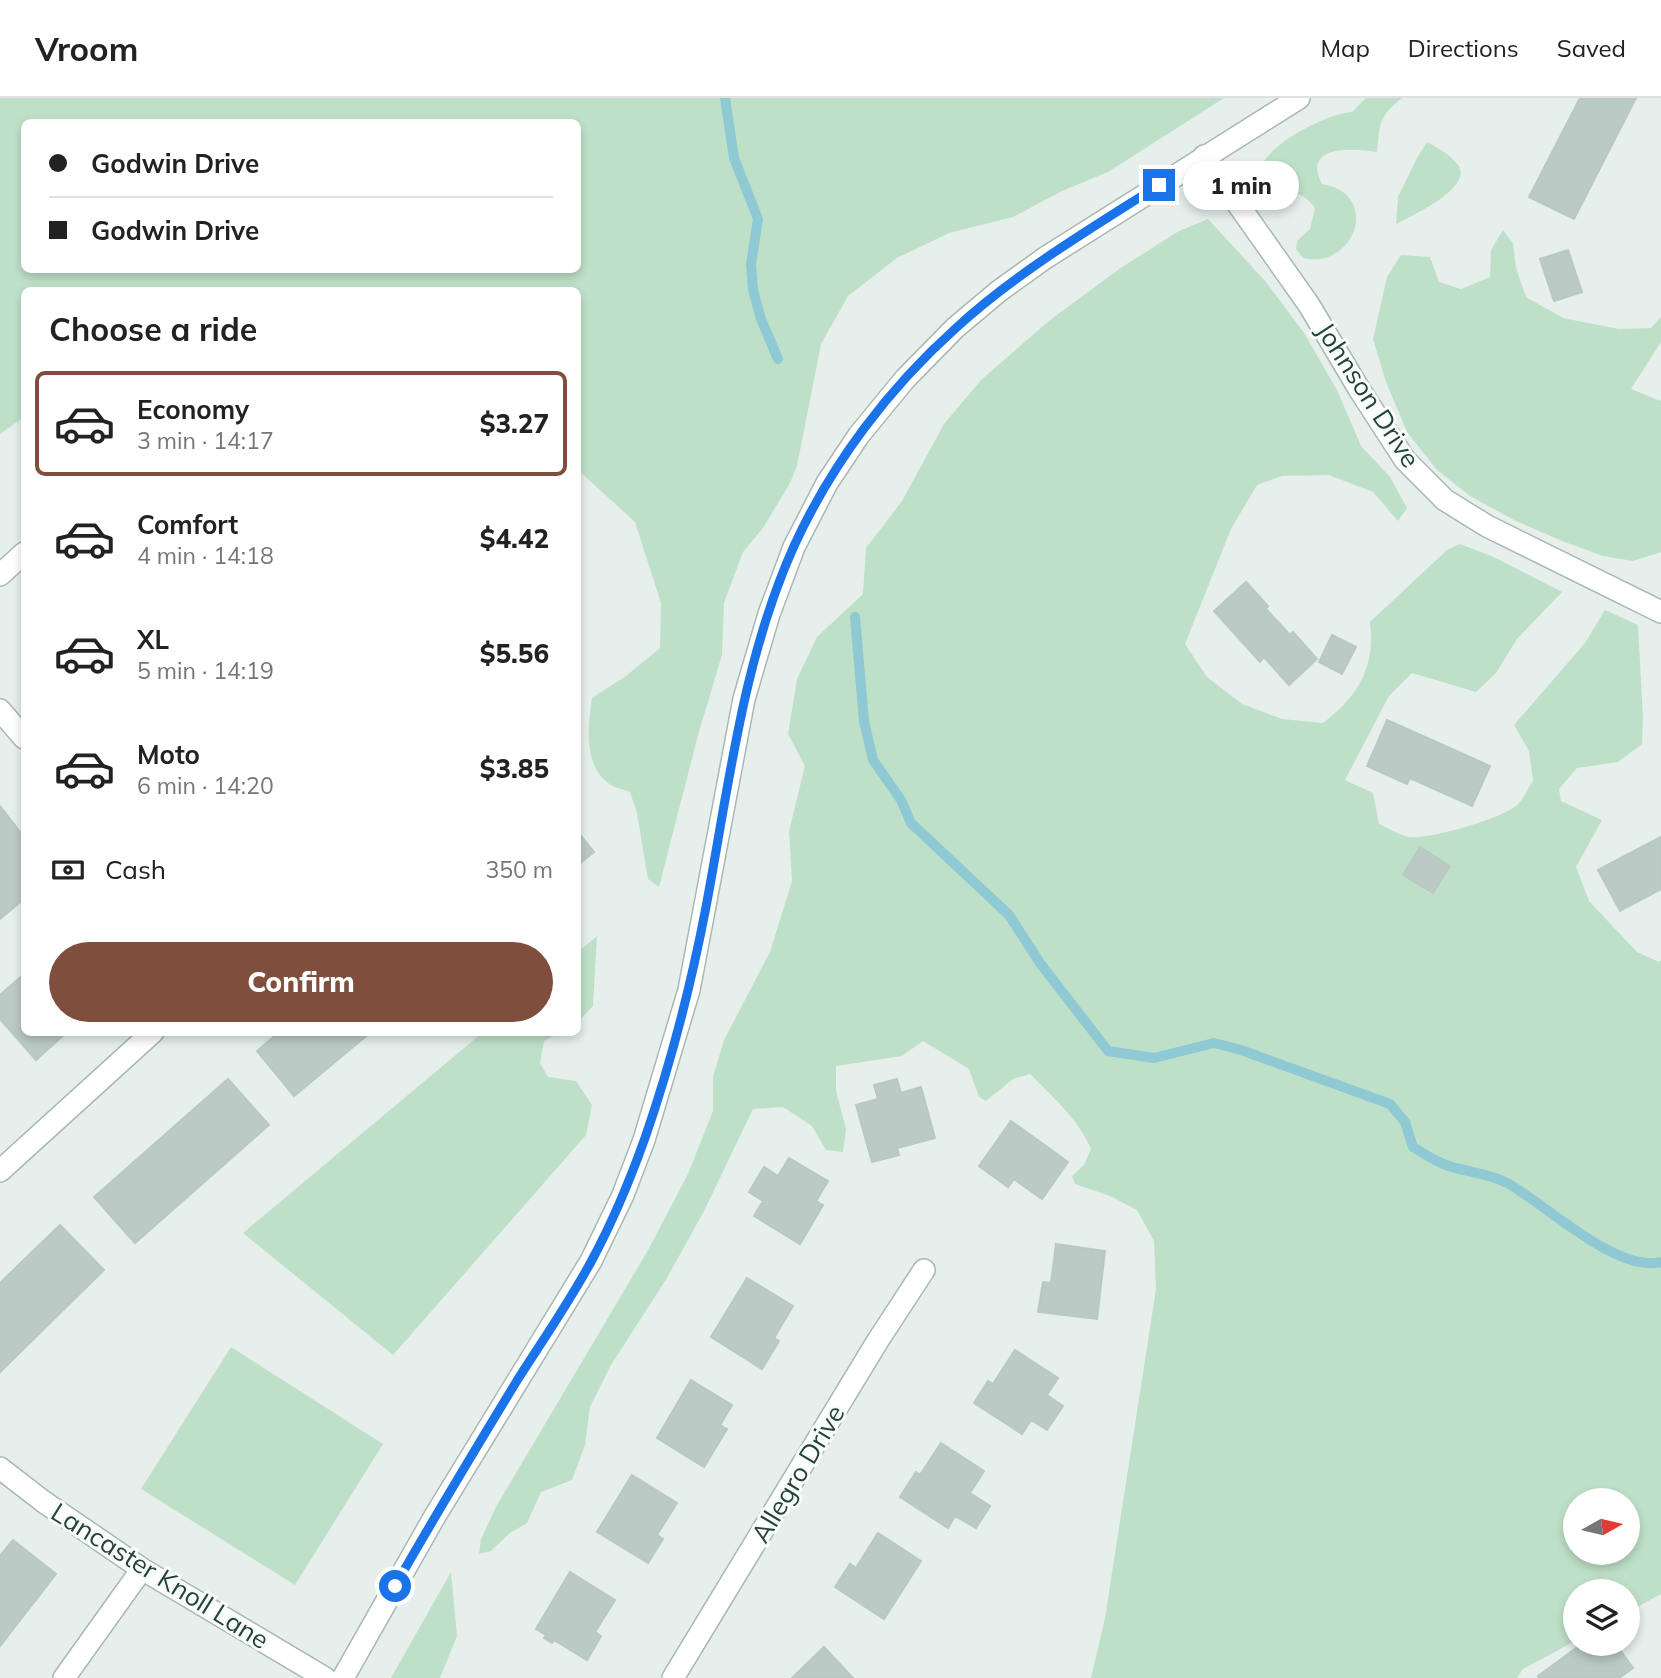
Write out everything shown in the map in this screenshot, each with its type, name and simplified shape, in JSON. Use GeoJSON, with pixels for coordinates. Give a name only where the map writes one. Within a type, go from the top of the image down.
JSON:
{"type":"FeatureCollection","features":[{"type":"Feature","properties":{"kind":"street"},"geometry":{"type":"LineString","coordinates":[[343,1678],[435,1516],[591,1261],[623,1195],[644,1140],[689,990],[744,699],[769,614],[794,547],[824,490],[876,412],[905,379],[955,328],[999,291],[1045,258],[1299,98]]}},
{"type":"Feature","properties":{"kind":"street","name":"Johnson Drive"},"geometry":{"type":"LineString","coordinates":[[1204,156],[1309,305],[1405,460],[1445,500],[1510,538],[1661,612]]}},
{"type":"Feature","properties":{"kind":"street"},"geometry":{"type":"LineString","coordinates":[[0,575],[21,556]]}},
{"type":"Feature","properties":{"kind":"street"},"geometry":{"type":"LineString","coordinates":[[0,710],[21,734]]}},
{"type":"Feature","properties":{"kind":"street"},"geometry":{"type":"LineString","coordinates":[[0,1171],[149,1036]]}},
{"type":"Feature","properties":{"kind":"street","name":"Allegro Drive"},"geometry":{"type":"LineString","coordinates":[[673,1678],[923,1270]]}},
{"type":"Feature","properties":{"kind":"street","name":"Lancaster Knoll Lane"},"geometry":{"type":"LineString","coordinates":[[0,1468],[44,1502],[142,1569],[325,1678]]}},
{"type":"Feature","properties":{"kind":"street"},"geometry":{"type":"LineString","coordinates":[[64,1678],[142,1569]]}},
{"type":"Feature","properties":{"kind":"green space"},"geometry":{"type":"Polygon","coordinates":[[[0,98],[1224,98],[1108,172],[1062,191],[1013,217],[949,233],[897,258],[848,296],[821,344],[797,466],[763,528],[743,552],[724,603],[722,655],[698,735],[659,887],[648,879],[637,813],[630,792],[610,785],[600,775],[594,765],[589,744],[592,698],[626,676],[660,648],[661,603],[635,522],[581,473],[581,287],[21,287],[21,419],[0,434],[0,98]]]}},
{"type":"Feature","properties":{"kind":"green space"},"geometry":{"type":"Polygon","coordinates":[[[1366,98],[1402,98],[1384,116],[1377,152],[1333,152],[1318,162],[1317,171],[1322,184],[1341,191],[1352,201],[1356,215],[1354,229],[1348,242],[1336,253],[1321,259],[1303,258],[1296,249],[1297,241],[1310,229],[1315,208],[1297,193],[1262,186],[1263,164],[1268,155],[1289,138],[1330,117],[1352,112],[1366,98]]]}},
{"type":"Feature","properties":{"kind":"green space"},"geometry":{"type":"Polygon","coordinates":[[[1427,142],[1448,155],[1458,165],[1461,174],[1457,183],[1439,200],[1396,224],[1398,197],[1427,142]]]}},
{"type":"Feature","properties":{"kind":"green space"},"geometry":{"type":"Polygon","coordinates":[[[1208,219],[1266,282],[1304,333],[1337,390],[1361,446],[1390,477],[1407,508],[1398,521],[1373,492],[1329,475],[1282,476],[1257,485],[1231,529],[1185,644],[1207,677],[1242,704],[1282,719],[1323,723],[1346,702],[1362,679],[1370,653],[1370,622],[1447,550],[1460,544],[1494,557],[1562,592],[1517,639],[1496,673],[1476,692],[1412,673],[1389,696],[1345,780],[1373,793],[1379,824],[1405,836],[1419,837],[1448,832],[1483,821],[1518,804],[1533,781],[1529,751],[1514,725],[1585,643],[1605,610],[1638,625],[1642,744],[1618,762],[1577,768],[1559,789],[1561,801],[1602,820],[1576,867],[1589,901],[1637,952],[1659,962],[1661,960],[1661,1594],[1640,1605],[1640,1579],[1563,1579],[1563,1647],[1523,1669],[1517,1678],[1091,1678],[1105,1618],[1156,1289],[1154,1241],[1137,1210],[1110,1196],[1075,1184],[1072,1176],[1084,1165],[1091,1149],[1072,1118],[1030,1074],[1013,1079],[986,1101],[979,1097],[969,1069],[923,1041],[902,1056],[836,1066],[836,1091],[846,1129],[843,1152],[826,1150],[812,1126],[783,1107],[753,1109],[704,1211],[667,1278],[611,1365],[590,1407],[585,1445],[572,1480],[541,1492],[527,1523],[510,1533],[491,1551],[479,1554],[481,1539],[497,1505],[647,1252],[688,1174],[713,1111],[713,1077],[724,1040],[770,952],[792,881],[789,831],[805,766],[788,734],[797,679],[817,637],[863,594],[866,548],[902,501],[944,424],[981,380],[1050,320],[1122,267],[1179,231],[1208,219]]]}},
{"type":"Feature","properties":{"kind":"green space"},"geometry":{"type":"Polygon","coordinates":[[[1503,230],[1513,243],[1516,268],[1526,297],[1563,318],[1619,329],[1651,328],[1661,317],[1661,342],[1631,389],[1661,401],[1661,552],[1633,561],[1603,556],[1514,520],[1470,496],[1437,470],[1407,432],[1386,382],[1373,339],[1387,277],[1401,255],[1430,257],[1439,282],[1461,289],[1490,277],[1491,250],[1503,230]]]}},
{"type":"Feature","properties":{"kind":"green space"},"geometry":{"type":"Polygon","coordinates":[[[597,936],[593,1006],[581,1018],[581,949],[597,936]]]}},
{"type":"Feature","properties":{"kind":"green space"},"geometry":{"type":"Polygon","coordinates":[[[478,1036],[553,1036],[544,1041],[540,1063],[548,1077],[576,1081],[592,1105],[586,1135],[393,1355],[243,1233],[478,1036]]]}},
{"type":"Feature","properties":{"kind":"green space"},"geometry":{"type":"Polygon","coordinates":[[[231,1347],[383,1444],[295,1585],[141,1489],[231,1347]]]}},
{"type":"Feature","properties":{"kind":"green space"},"geometry":{"type":"Polygon","coordinates":[[[451,1572],[457,1636],[440,1678],[391,1678],[451,1572]]]}},
{"type":"Feature","properties":{"kind":"building"},"geometry":{"type":"Polygon","coordinates":[[[1580,98],[1636,98],[1574,219],[1529,197],[1580,98]]]}},
{"type":"Feature","properties":{"kind":"building"},"geometry":{"type":"Polygon","coordinates":[[[1568,250],[1582,292],[1554,301],[1540,259],[1568,250]]]}},
{"type":"Feature","properties":{"kind":"building"},"geometry":{"type":"Polygon","coordinates":[[[1246,582],[1268,606],[1266,609],[1290,635],[1293,632],[1317,659],[1289,685],[1264,657],[1260,662],[1214,611],[1246,582]]]}},
{"type":"Feature","properties":{"kind":"building"},"geometry":{"type":"Polygon","coordinates":[[[1332,635],[1356,647],[1342,674],[1319,662],[1332,635]]]}},
{"type":"Feature","properties":{"kind":"building"},"geometry":{"type":"Polygon","coordinates":[[[1387,720],[1490,766],[1472,806],[1410,778],[1407,784],[1367,766],[1387,720]]]}},
{"type":"Feature","properties":{"kind":"building"},"geometry":{"type":"Polygon","coordinates":[[[0,806],[21,833],[21,902],[0,919],[0,806]]]}},
{"type":"Feature","properties":{"kind":"building"},"geometry":{"type":"Polygon","coordinates":[[[581,836],[594,852],[581,863],[581,836]]]}},
{"type":"Feature","properties":{"kind":"building"},"geometry":{"type":"Polygon","coordinates":[[[1661,837],[1661,889],[1620,911],[1598,870],[1661,837]]]}},
{"type":"Feature","properties":{"kind":"building"},"geometry":{"type":"Polygon","coordinates":[[[1420,847],[1450,866],[1433,893],[1403,875],[1420,847]]]}},
{"type":"Feature","properties":{"kind":"building"},"geometry":{"type":"Polygon","coordinates":[[[21,977],[21,1036],[63,1036],[36,1060],[0,1019],[0,995],[21,977]]]}},
{"type":"Feature","properties":{"kind":"building"},"geometry":{"type":"Polygon","coordinates":[[[274,1036],[366,1036],[294,1096],[257,1051],[274,1036]]]}},
{"type":"Feature","properties":{"kind":"building"},"geometry":{"type":"Polygon","coordinates":[[[228,1079],[269,1125],[135,1243],[94,1197],[228,1079]]]}},
{"type":"Feature","properties":{"kind":"building"},"geometry":{"type":"Polygon","coordinates":[[[897,1079],[901,1093],[921,1087],[935,1138],[897,1148],[899,1155],[872,1162],[856,1105],[878,1099],[874,1085],[897,1079]]]}},
{"type":"Feature","properties":{"kind":"building"},"geometry":{"type":"Polygon","coordinates":[[[1011,1121],[1068,1162],[1042,1199],[1014,1179],[1008,1187],[979,1166],[1011,1121]]]}},
{"type":"Feature","properties":{"kind":"building"},"geometry":{"type":"Polygon","coordinates":[[[789,1158],[828,1181],[816,1201],[823,1205],[800,1244],[754,1216],[763,1201],[749,1192],[764,1167],[778,1176],[789,1158]]]}},
{"type":"Feature","properties":{"kind":"building"},"geometry":{"type":"Polygon","coordinates":[[[60,1225],[104,1270],[0,1372],[0,1283],[60,1225]]]}},
{"type":"Feature","properties":{"kind":"building"},"geometry":{"type":"Polygon","coordinates":[[[1056,1244],[1105,1251],[1097,1319],[1038,1312],[1043,1282],[1051,1283],[1056,1244]]]}},
{"type":"Feature","properties":{"kind":"building"},"geometry":{"type":"Polygon","coordinates":[[[747,1278],[793,1306],[774,1338],[779,1341],[762,1369],[711,1337],[747,1278]]]}},
{"type":"Feature","properties":{"kind":"building"},"geometry":{"type":"Polygon","coordinates":[[[1015,1350],[1058,1378],[1047,1395],[1063,1406],[1047,1430],[1031,1420],[1022,1434],[974,1403],[988,1381],[993,1384],[1015,1350]]]}},
{"type":"Feature","properties":{"kind":"building"},"geometry":{"type":"Polygon","coordinates":[[[691,1380],[732,1405],[720,1425],[727,1429],[704,1467],[657,1438],[691,1380]]]}},
{"type":"Feature","properties":{"kind":"building"},"geometry":{"type":"Polygon","coordinates":[[[941,1443],[984,1471],[970,1493],[990,1506],[976,1528],[955,1516],[948,1528],[900,1497],[916,1472],[920,1475],[941,1443]]]}},
{"type":"Feature","properties":{"kind":"building"},"geometry":{"type":"Polygon","coordinates":[[[632,1475],[677,1503],[657,1535],[663,1539],[648,1563],[597,1532],[632,1475]]]}},
{"type":"Feature","properties":{"kind":"building"},"geometry":{"type":"Polygon","coordinates":[[[878,1533],[921,1561],[884,1619],[835,1587],[850,1564],[856,1568],[878,1533]]]}},
{"type":"Feature","properties":{"kind":"building"},"geometry":{"type":"Polygon","coordinates":[[[13,1540],[56,1574],[0,1646],[0,1556],[13,1540]]]}},
{"type":"Feature","properties":{"kind":"building"},"geometry":{"type":"Polygon","coordinates":[[[570,1572],[615,1600],[595,1632],[601,1636],[587,1660],[554,1640],[552,1643],[536,1629],[570,1572]]]}},
{"type":"Feature","properties":{"kind":"building"},"geometry":{"type":"Polygon","coordinates":[[[824,1647],[853,1678],[792,1678],[824,1647]]]}},
{"type":"Feature","properties":{"kind":"building"},"geometry":{"type":"Polygon","coordinates":[[[1565,1656],[1624,1656],[1633,1668],[1619,1678],[1538,1676],[1565,1656]]]}},
{"type":"Feature","properties":{"kind":"waterway"},"geometry":{"type":"LineString","coordinates":[[725,98],[734,158],[758,219],[751,264],[753,290],[761,319],[778,359]]}},
{"type":"Feature","properties":{"kind":"waterway"},"geometry":{"type":"LineString","coordinates":[[855,617],[864,721],[873,760],[901,800],[911,823],[1009,915],[1040,963],[1108,1051],[1154,1058],[1214,1043],[1241,1050],[1390,1104],[1405,1122],[1413,1147],[1429,1157],[1446,1165],[1507,1183],[1582,1234],[1623,1257],[1643,1263],[1661,1262]]}},
{"type":"Feature","properties":{"kind":"route"},"geometry":{"type":"LineString","coordinates":[[395,1586],[591,1261],[623,1195],[662,1085],[689,990],[744,699],[769,614],[794,547],[820,496],[876,412],[955,328],[999,291],[1045,258],[1159,185]]}}]}
